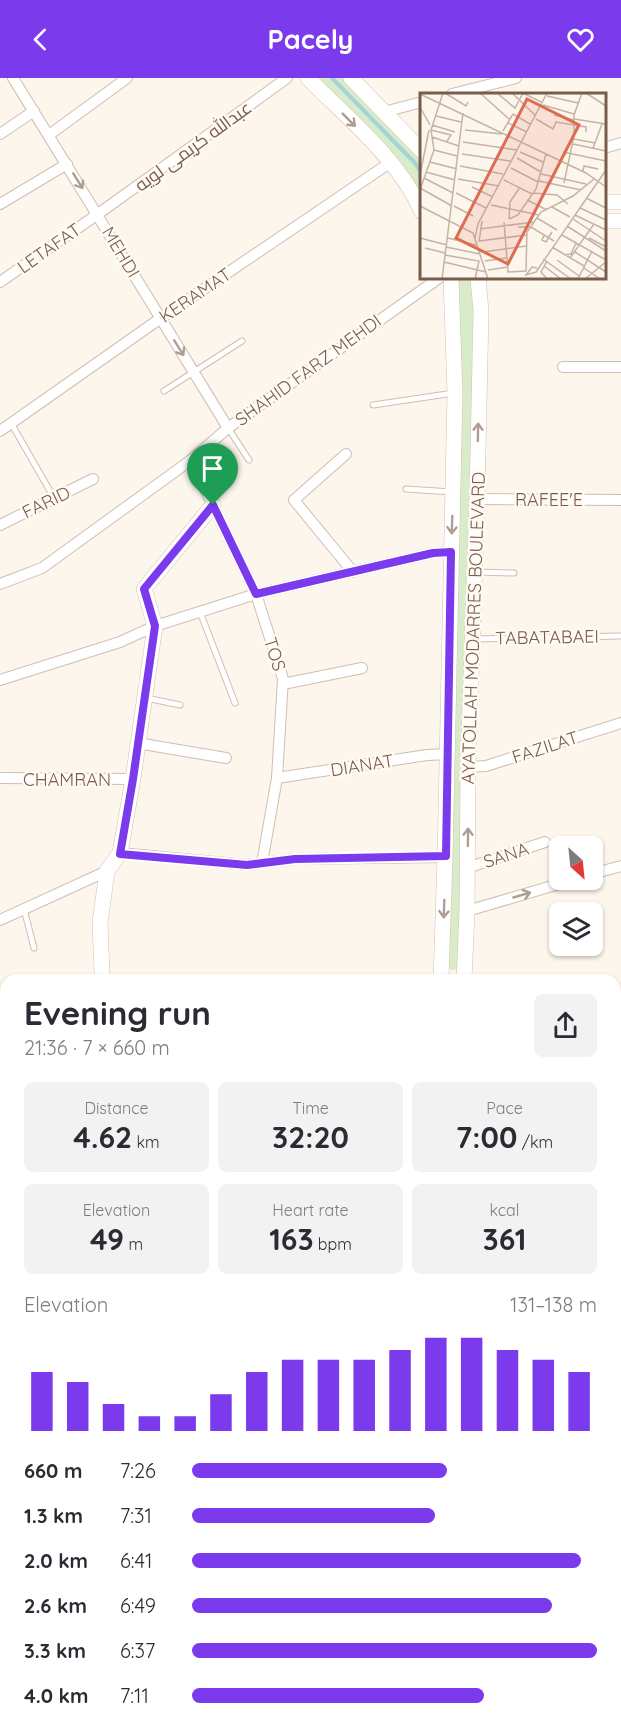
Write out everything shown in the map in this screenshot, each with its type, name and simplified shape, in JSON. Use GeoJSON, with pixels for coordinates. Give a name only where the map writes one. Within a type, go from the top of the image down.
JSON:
{"type":"FeatureCollection","features":[{"type":"Feature","properties":{"kind":"main road"},"geometry":{"type":"LineString","coordinates":[[308,78],[391,162],[410,188],[420,208]]}},
{"type":"Feature","properties":{"kind":"main road"},"geometry":{"type":"LineString","coordinates":[[351,78],[420,149]]}},
{"type":"Feature","properties":{"kind":"main road","name":"AYATOLLAH MODARRES BOULEVARD"},"geometry":{"type":"LineString","coordinates":[[441,279],[455,362]]}},
{"type":"Feature","properties":{"kind":"main road","name":"AYATOLLAH MODARRES BOULEVARD"},"geometry":{"type":"LineString","coordinates":[[442,974],[455,393],[451,279]]}},
{"type":"Feature","properties":{"kind":"main road","name":"AYATOLLAH MODARRES BOULEVARD"},"geometry":{"type":"LineString","coordinates":[[461,974],[467,911],[468,767],[481,311],[478,279]]}},
{"type":"Feature","properties":{"kind":"main road"},"geometry":{"type":"LineString","coordinates":[[102,974],[100,923],[107,871],[120,854],[155,626],[144,589],[213,505]]}},
{"type":"Feature","properties":{"kind":"main road"},"geometry":{"type":"LineString","coordinates":[[451,582],[456,591],[464,592],[474,573]]}},
{"type":"Feature","properties":{"kind":"main road"},"geometry":{"type":"LineString","coordinates":[[442,974],[453,970],[459,974]]}},
{"type":"Feature","properties":{"kind":"street","name":"MEHDI"},"geometry":{"type":"LineString","coordinates":[[13,78],[99,214],[228,428]]}},
{"type":"Feature","properties":{"kind":"street"},"geometry":{"type":"LineString","coordinates":[[49,135],[127,78]]}},
{"type":"Feature","properties":{"kind":"street","name":"عبدالله کریمی لویه"},"geometry":{"type":"LineString","coordinates":[[99,214],[287,78]]}},
{"type":"Feature","properties":{"kind":"street"},"geometry":{"type":"LineString","coordinates":[[456,93],[516,78]]}},
{"type":"Feature","properties":{"kind":"street"},"geometry":{"type":"LineString","coordinates":[[384,112],[420,103]]}},
{"type":"Feature","properties":{"kind":"street"},"geometry":{"type":"LineString","coordinates":[[0,134],[34,111]]}},
{"type":"Feature","properties":{"kind":"street"},"geometry":{"type":"LineString","coordinates":[[606,147],[621,143]]}},
{"type":"Feature","properties":{"kind":"street","name":"KERAMAT"},"geometry":{"type":"LineString","coordinates":[[0,431],[161,318],[391,162]]}},
{"type":"Feature","properties":{"kind":"street"},"geometry":{"type":"LineString","coordinates":[[0,204],[67,164]]}},
{"type":"Feature","properties":{"kind":"street","name":"LETAFAT"},"geometry":{"type":"LineString","coordinates":[[0,282],[99,214]]}},
{"type":"Feature","properties":{"kind":"street","name":"SHAHID FARZ MEHDI"},"geometry":{"type":"LineString","coordinates":[[0,584],[42,568],[191,460],[228,428],[440,279]]}},
{"type":"Feature","properties":{"kind":"street"},"geometry":{"type":"LineString","coordinates":[[563,367],[621,367]]}},
{"type":"Feature","properties":{"kind":"street"},"geometry":{"type":"LineString","coordinates":[[346,454],[294,500],[353,572]]}},
{"type":"Feature","properties":{"kind":"street","name":"TOS"},"geometry":{"type":"LineString","coordinates":[[191,460],[256,594],[283,679],[277,778],[262,863]]}},
{"type":"Feature","properties":{"kind":"street","name":"FARID"},"geometry":{"type":"LineString","coordinates":[[0,525],[93,479]]}},
{"type":"Feature","properties":{"kind":"street","name":"RAFEE'E"},"geometry":{"type":"LineString","coordinates":[[477,499],[621,500]]}},
{"type":"Feature","properties":{"kind":"street"},"geometry":{"type":"LineString","coordinates":[[0,680],[120,642],[155,626],[256,594],[433,553],[451,552]]}},
{"type":"Feature","properties":{"kind":"street"},"geometry":{"type":"LineString","coordinates":[[282,684],[362,668]]}},
{"type":"Feature","properties":{"kind":"street","name":"FAZILAT"},"geometry":{"type":"LineString","coordinates":[[468,767],[486,766],[621,723]]}},
{"type":"Feature","properties":{"kind":"street"},"geometry":{"type":"LineString","coordinates":[[137,743],[226,758]]}},
{"type":"Feature","properties":{"kind":"street","name":"DIANAT"},"geometry":{"type":"LineString","coordinates":[[277,778],[427,755],[447,754]]}},
{"type":"Feature","properties":{"kind":"street","name":"CHAMRAN"},"geometry":{"type":"LineString","coordinates":[[0,778],[133,779]]}},
{"type":"Feature","properties":{"kind":"street","name":"SANA"},"geometry":{"type":"LineString","coordinates":[[467,868],[545,842]]}},
{"type":"Feature","properties":{"kind":"street"},"geometry":{"type":"LineString","coordinates":[[120,854],[247,865],[295,859],[446,856]]}},
{"type":"Feature","properties":{"kind":"street"},"geometry":{"type":"LineString","coordinates":[[603,871],[621,866]]}},
{"type":"Feature","properties":{"kind":"street"},"geometry":{"type":"LineString","coordinates":[[0,920],[107,871]]}},
{"type":"Feature","properties":{"kind":"street"},"geometry":{"type":"LineString","coordinates":[[467,911],[549,887]]}},
{"type":"Feature","properties":{"kind":"lane"},"geometry":{"type":"LineString","coordinates":[[164,391],[193,370],[242,341]]}},
{"type":"Feature","properties":{"kind":"lane"},"geometry":{"type":"LineString","coordinates":[[372,405],[455,393]]}},
{"type":"Feature","properties":{"kind":"lane"},"geometry":{"type":"LineString","coordinates":[[11,423],[54,498]]}},
{"type":"Feature","properties":{"kind":"lane"},"geometry":{"type":"LineString","coordinates":[[228,428],[249,460]]}},
{"type":"Feature","properties":{"kind":"lane"},"geometry":{"type":"LineString","coordinates":[[406,489],[453,492]]}},
{"type":"Feature","properties":{"kind":"lane"},"geometry":{"type":"LineString","coordinates":[[474,573],[514,573]]}},
{"type":"Feature","properties":{"kind":"lane"},"geometry":{"type":"LineString","coordinates":[[200,612],[235,703]]}},
{"type":"Feature","properties":{"kind":"lane","name":"TABATABAEI"},"geometry":{"type":"LineString","coordinates":[[472,639],[621,636]]}},
{"type":"Feature","properties":{"kind":"lane"},"geometry":{"type":"LineString","coordinates":[[144,698],[180,705]]}},
{"type":"Feature","properties":{"kind":"lane"},"geometry":{"type":"LineString","coordinates":[[24,908],[34,948]]}},
{"type":"Feature","properties":{"kind":"green space"},"geometry":{"type":"Polygon","coordinates":[[[317,78],[345,78],[420,155],[420,195],[317,78]]]}},
{"type":"Feature","properties":{"kind":"green space"},"geometry":{"type":"Polygon","coordinates":[[[451,279],[478,279],[464,967],[453,970],[442,965],[451,279]]]}},
{"type":"Feature","properties":{"kind":"waterway"},"geometry":{"type":"LineString","coordinates":[[332,78],[420,170]]}},
{"type":"Feature","properties":{"kind":"route"},"geometry":{"type":"LineString","coordinates":[[213,505],[256,594],[433,553],[451,552],[446,856],[295,859],[247,865],[120,854],[155,626],[144,589],[213,505]]}}]}
